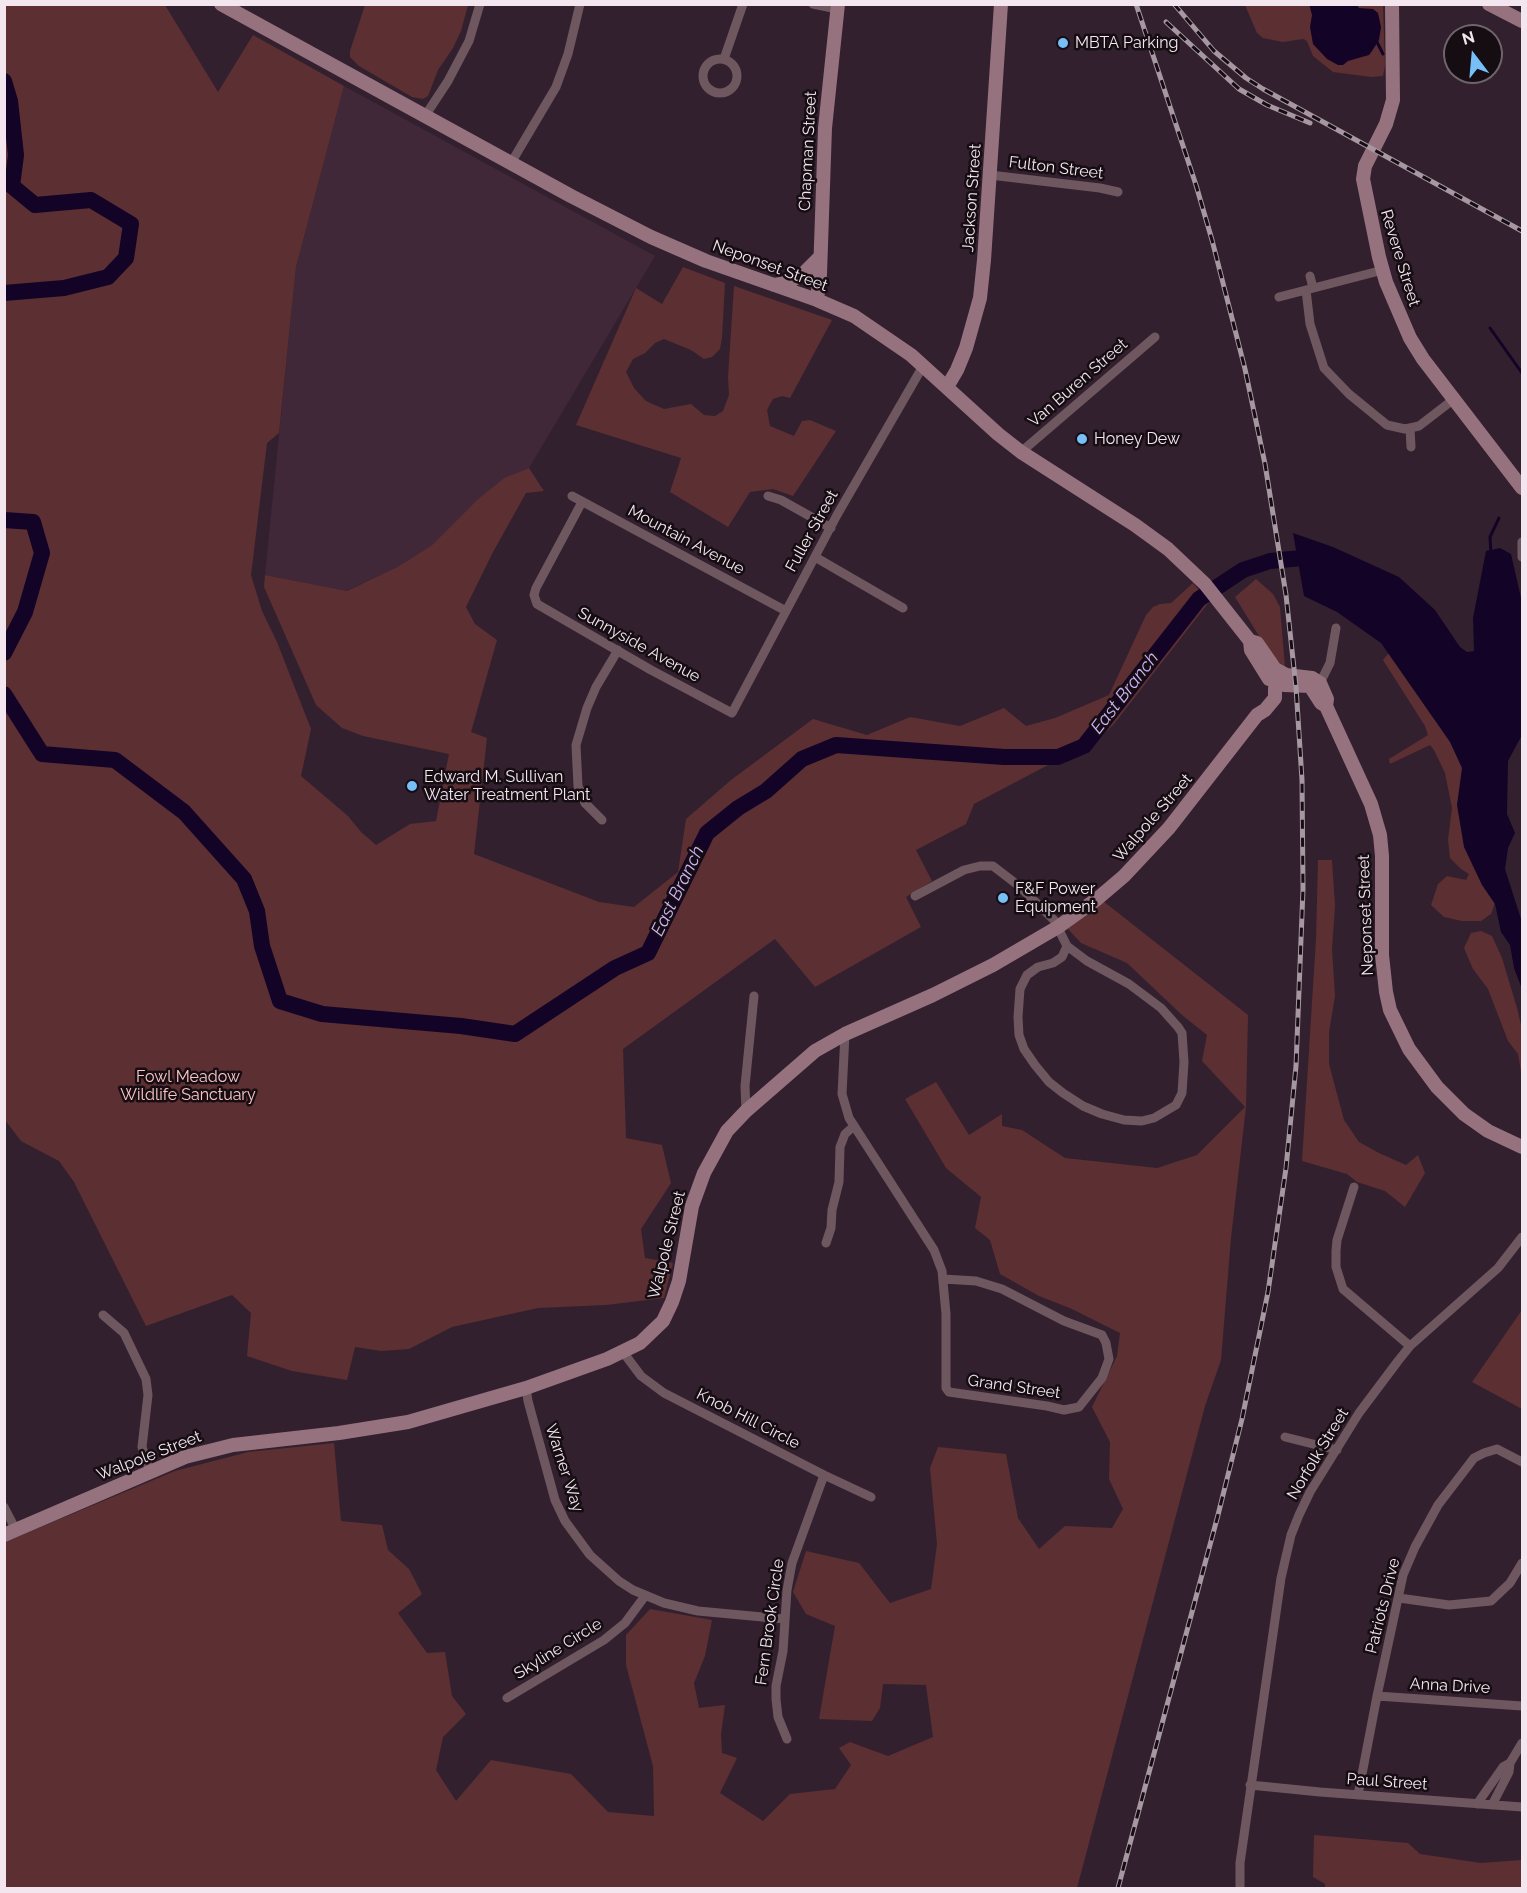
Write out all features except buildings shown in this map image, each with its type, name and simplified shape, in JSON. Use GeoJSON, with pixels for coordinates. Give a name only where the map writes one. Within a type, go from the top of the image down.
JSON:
{"type":"FeatureCollection","features":[{"type":"Feature","properties":{"kind":"main road","name":"Neponset Street"},"geometry":{"type":"LineString","coordinates":[[221,4],[425,117],[651,237],[706,261],[817,300],[854,316],[892,341],[923,366],[1021,453],[1138,527],[1173,554],[1205,584],[1221,603],[1250,641],[1251,650],[1269,679],[1310,686],[1321,703],[1326,706]]}},
{"type":"Feature","properties":{"kind":"main road","name":"Jackson Street"},"geometry":{"type":"LineString","coordinates":[[947,387],[966,348],[980,298],[1001,4]]}},
{"type":"Feature","properties":{"kind":"main road","name":"Revere Street"},"geometry":{"type":"LineString","coordinates":[[1392,4],[1393,100],[1386,124],[1365,166],[1363,179],[1372,232],[1383,270],[1410,338],[1423,359],[1522,488]]}},
{"type":"Feature","properties":{"kind":"main road"},"geometry":{"type":"LineString","coordinates":[[1489,4],[1522,21]]}},
{"type":"Feature","properties":{"kind":"main road","name":"Chapman Street"},"geometry":{"type":"LineString","coordinates":[[817,300],[825,128],[837,7]]}},
{"type":"Feature","properties":{"kind":"main road"},"geometry":{"type":"LineString","coordinates":[[774,285],[801,276],[820,257]]}},
{"type":"Feature","properties":{"kind":"main road"},"geometry":{"type":"LineString","coordinates":[[1279,682],[1312,678],[1320,683]]}},
{"type":"Feature","properties":{"kind":"main road","name":"Walpole Street"},"geometry":{"type":"LineString","coordinates":[[10,1532],[185,1457],[233,1445],[339,1433],[408,1422],[526,1388],[623,1352],[640,1343],[663,1321],[672,1302],[692,1206],[704,1173],[727,1131],[746,1111],[815,1051],[844,1034],[933,995],[993,965],[1058,927],[1097,900],[1148,853],[1257,716],[1275,698],[1279,682]]}},
{"type":"Feature","properties":{"kind":"main road","name":"Neponset Street"},"geometry":{"type":"LineString","coordinates":[[1320,683],[1327,699],[1326,706],[1371,804],[1378,827],[1382,856],[1383,970],[1388,1001],[1399,1029],[1421,1067],[1464,1114],[1488,1131],[1522,1147]]}},
{"type":"Feature","properties":{"kind":"street"},"geometry":{"type":"LineString","coordinates":[[425,117],[448,81],[469,41],[480,4]]}},
{"type":"Feature","properties":{"kind":"street"},"geometry":{"type":"LineString","coordinates":[[511,163],[556,87],[568,54],[580,4]]}},
{"type":"Feature","properties":{"kind":"street"},"geometry":{"type":"LineString","coordinates":[[724,59],[743,4]]}},
{"type":"Feature","properties":{"kind":"street"},"geometry":{"type":"LineString","coordinates":[[813,4],[837,7]]}},
{"type":"Feature","properties":{"kind":"street","name":"Fulton Street"},"geometry":{"type":"LineString","coordinates":[[990,175],[1118,192]]}},
{"type":"Feature","properties":{"kind":"street"},"geometry":{"type":"LineString","coordinates":[[1279,297],[1383,270]]}},
{"type":"Feature","properties":{"kind":"street"},"geometry":{"type":"LineString","coordinates":[[1310,276],[1310,324],[1324,368],[1349,394],[1387,425],[1399,429],[1426,422],[1454,399]]}},
{"type":"Feature","properties":{"kind":"street","name":"Van Buren Street"},"geometry":{"type":"LineString","coordinates":[[1021,453],[1155,337]]}},
{"type":"Feature","properties":{"kind":"street","name":"Fuller Street"},"geometry":{"type":"LineString","coordinates":[[732,713],[815,557],[923,366]]}},
{"type":"Feature","properties":{"kind":"street"},"geometry":{"type":"LineString","coordinates":[[1410,428],[1411,447]]}},
{"type":"Feature","properties":{"kind":"street","name":"Mountain Avenue"},"geometry":{"type":"LineString","coordinates":[[572,496],[786,611]]}},
{"type":"Feature","properties":{"kind":"street"},"geometry":{"type":"LineString","coordinates":[[768,496],[781,500],[831,528]]}},
{"type":"Feature","properties":{"kind":"street","name":"Sunnyside Avenue"},"geometry":{"type":"LineString","coordinates":[[582,502],[536,588],[535,600],[540,607],[732,713]]}},
{"type":"Feature","properties":{"kind":"street"},"geometry":{"type":"LineString","coordinates":[[1522,542],[1522,558]]}},
{"type":"Feature","properties":{"kind":"street"},"geometry":{"type":"LineString","coordinates":[[815,557],[903,608]]}},
{"type":"Feature","properties":{"kind":"street"},"geometry":{"type":"LineString","coordinates":[[1320,683],[1330,663],[1336,628]]}},
{"type":"Feature","properties":{"kind":"street"},"geometry":{"type":"LineString","coordinates":[[602,820],[585,803],[578,786],[576,745],[596,687],[618,650]]}},
{"type":"Feature","properties":{"kind":"street"},"geometry":{"type":"LineString","coordinates":[[915,896],[964,870],[980,866],[993,866],[1018,886],[1054,920],[1067,946],[1087,961],[1129,984],[1161,1008],[1178,1027],[1182,1033],[1184,1062],[1182,1093],[1176,1105],[1154,1118],[1142,1121],[1125,1120],[1102,1114],[1083,1106],[1049,1082],[1024,1049],[1019,1035],[1020,989],[1027,975],[1038,967],[1053,963],[1062,957],[1067,946]]}},
{"type":"Feature","properties":{"kind":"street"},"geometry":{"type":"LineString","coordinates":[[746,1111],[746,1076],[754,996]]}},
{"type":"Feature","properties":{"kind":"street","name":"Grand Street"},"geometry":{"type":"LineString","coordinates":[[844,1034],[842,1094],[845,1107],[854,1126],[934,1250],[943,1279],[946,1314],[946,1388],[949,1392],[1064,1410],[1079,1407],[1102,1378],[1109,1359],[1102,1335],[1064,1322],[1002,1289],[976,1281],[943,1279]]}},
{"type":"Feature","properties":{"kind":"street"},"geometry":{"type":"LineString","coordinates":[[826,1243],[839,1182],[840,1147],[845,1134],[854,1126]]}},
{"type":"Feature","properties":{"kind":"street"},"geometry":{"type":"LineString","coordinates":[[1354,1187],[1337,1240],[1336,1267],[1343,1289],[1410,1346]]}},
{"type":"Feature","properties":{"kind":"street","name":"Norfolk Street"},"geometry":{"type":"LineString","coordinates":[[1240,1888],[1239,1863],[1250,1785],[1281,1578],[1290,1536],[1310,1492],[1359,1413],[1410,1346],[1498,1268],[1522,1237]]}},
{"type":"Feature","properties":{"kind":"street"},"geometry":{"type":"LineString","coordinates":[[103,1315],[124,1333],[147,1382],[148,1395],[142,1452],[150,1471]]}},
{"type":"Feature","properties":{"kind":"street","name":"Knob Hill Circle"},"geometry":{"type":"LineString","coordinates":[[623,1352],[641,1376],[664,1393],[871,1497]]}},
{"type":"Feature","properties":{"kind":"street","name":"Warner Way"},"geometry":{"type":"LineString","coordinates":[[526,1388],[555,1500],[565,1521],[590,1555],[619,1581],[645,1596],[678,1608],[784,1619]]}},
{"type":"Feature","properties":{"kind":"street"},"geometry":{"type":"LineString","coordinates":[[1285,1437],[1337,1450]]}},
{"type":"Feature","properties":{"kind":"street","name":"Patriots Drive"},"geometry":{"type":"LineString","coordinates":[[1358,1795],[1403,1575],[1415,1547],[1438,1505],[1474,1458],[1497,1449],[1522,1462]]}},
{"type":"Feature","properties":{"kind":"street","name":"Fern Brook Circle"},"geometry":{"type":"LineString","coordinates":[[787,1739],[778,1717],[776,1686],[783,1651],[787,1590],[792,1563],[824,1475]]}},
{"type":"Feature","properties":{"kind":"street"},"geometry":{"type":"LineString","coordinates":[[4,1507],[10,1532]]}},
{"type":"Feature","properties":{"kind":"street"},"geometry":{"type":"LineString","coordinates":[[1399,1598],[1449,1605],[1491,1601],[1510,1583],[1522,1563]]}},
{"type":"Feature","properties":{"kind":"street","name":"Skyline Circle"},"geometry":{"type":"LineString","coordinates":[[507,1698],[611,1635],[625,1623],[645,1596]]}},
{"type":"Feature","properties":{"kind":"street","name":"Anna Drive"},"geometry":{"type":"LineString","coordinates":[[1377,1696],[1522,1706]]}},
{"type":"Feature","properties":{"kind":"street"},"geometry":{"type":"LineString","coordinates":[[1492,1805],[1509,1772],[1510,1763],[1522,1743]]}},
{"type":"Feature","properties":{"kind":"street"},"geometry":{"type":"LineString","coordinates":[[1477,1804],[1503,1767],[1510,1763]]}},
{"type":"Feature","properties":{"kind":"street","name":"Paul Street"},"geometry":{"type":"LineString","coordinates":[[1250,1785],[1522,1807]]}},
{"type":"Feature","properties":{"kind":"shaded area"},"geometry":{"type":"Polygon","coordinates":[[[1309,4],[1357,5],[1359,8],[1373,9],[1378,13],[1381,27],[1379,40],[1369,55],[1348,61],[1343,65],[1327,59],[1313,44],[1310,27],[1312,15],[1309,4]]]}},
{"type":"Feature","properties":{"kind":"shaded area"},"geometry":{"type":"Polygon","coordinates":[[[344,86],[655,256],[529,468],[504,478],[478,499],[432,545],[399,566],[346,591],[265,575],[296,267],[344,86]]]}},
{"type":"Feature","properties":{"kind":"shaded area"},"geometry":{"type":"Polygon","coordinates":[[[1293,533],[1333,547],[1399,577],[1435,610],[1460,647],[1467,652],[1474,651],[1473,618],[1486,551],[1500,548],[1511,554],[1522,602],[1522,735],[1508,761],[1507,814],[1515,833],[1508,848],[1505,869],[1522,922],[1522,989],[1514,968],[1510,945],[1501,932],[1495,904],[1482,885],[1464,847],[1457,805],[1462,768],[1450,742],[1381,643],[1337,612],[1304,596],[1293,533]]]}},
{"type":"Feature","properties":{"kind":"green space","name":"Fowl Meadow Wildlife Sanctuary"},"geometry":{"type":"Polygon","coordinates":[[[5,5],[165,5],[218,92],[253,35],[344,86],[296,267],[279,433],[267,443],[251,575],[262,611],[277,642],[311,729],[301,776],[348,816],[376,845],[410,824],[436,821],[449,754],[363,736],[342,728],[316,705],[264,587],[265,575],[347,591],[399,566],[432,545],[478,499],[504,478],[529,468],[544,491],[526,493],[466,607],[475,624],[497,640],[471,732],[487,738],[474,854],[599,902],[634,907],[678,872],[686,819],[731,780],[813,719],[867,735],[910,717],[960,726],[1004,708],[1026,726],[1055,718],[1109,695],[1146,615],[1153,607],[1171,603],[1193,583],[1209,602],[1114,724],[1086,751],[1048,765],[974,804],[966,824],[916,850],[932,881],[906,897],[921,927],[815,987],[775,939],[623,1049],[626,1138],[662,1145],[671,1183],[641,1229],[645,1258],[673,1263],[664,1298],[606,1305],[538,1308],[452,1327],[409,1349],[381,1351],[355,1347],[347,1380],[292,1371],[247,1356],[251,1313],[232,1295],[146,1326],[74,1182],[59,1161],[21,1141],[5,1120],[5,5]]]}},
{"type":"Feature","properties":{"kind":"green space"},"geometry":{"type":"Polygon","coordinates":[[[365,5],[468,5],[461,31],[438,70],[428,96],[423,99],[412,97],[359,66],[350,57],[365,5]]]}},
{"type":"Feature","properties":{"kind":"green space"},"geometry":{"type":"Polygon","coordinates":[[[1245,5],[1383,5],[1385,65],[1383,76],[1371,77],[1333,72],[1313,56],[1307,41],[1303,39],[1283,42],[1263,38],[1257,33],[1245,5]]]}},
{"type":"Feature","properties":{"kind":"green space"},"geometry":{"type":"Polygon","coordinates":[[[683,267],[725,283],[722,338],[720,349],[712,357],[704,359],[691,350],[664,339],[633,359],[626,372],[634,388],[646,401],[664,409],[691,404],[704,415],[715,416],[723,411],[729,395],[728,377],[734,286],[832,320],[790,398],[782,396],[773,399],[767,410],[770,426],[794,436],[802,421],[810,420],[836,431],[793,496],[773,489],[750,492],[728,527],[670,492],[681,458],[576,425],[636,288],[662,304],[683,267]]]}},
{"type":"Feature","properties":{"kind":"green space"},"geometry":{"type":"Polygon","coordinates":[[[1256,579],[1273,594],[1280,607],[1285,667],[1272,657],[1235,597],[1256,579]]]}},
{"type":"Feature","properties":{"kind":"green space"},"geometry":{"type":"Polygon","coordinates":[[[1393,648],[1461,736],[1495,890],[1491,914],[1481,921],[1462,921],[1444,917],[1431,905],[1438,884],[1447,876],[1466,880],[1469,874],[1450,858],[1448,840],[1452,808],[1445,773],[1434,750],[1430,745],[1390,764],[1389,759],[1428,735],[1425,726],[1383,660],[1393,648]]]}},
{"type":"Feature","properties":{"kind":"green space"},"geometry":{"type":"Polygon","coordinates":[[[1318,860],[1332,860],[1335,906],[1332,949],[1335,996],[1329,1032],[1329,1064],[1344,1120],[1359,1142],[1406,1165],[1418,1155],[1425,1173],[1405,1207],[1385,1191],[1357,1182],[1347,1174],[1302,1161],[1316,939],[1318,860]]]}},
{"type":"Feature","properties":{"kind":"green space"},"geometry":{"type":"Polygon","coordinates":[[[1103,901],[1248,1015],[1246,1107],[1231,1238],[1221,1360],[1205,1406],[1077,1888],[5,1888],[5,1542],[175,1471],[248,1452],[334,1443],[341,1521],[382,1525],[388,1550],[409,1569],[422,1594],[398,1613],[427,1653],[445,1652],[452,1696],[466,1714],[443,1737],[436,1770],[456,1801],[491,1760],[571,1774],[608,1812],[654,1816],[653,1766],[626,1665],[626,1635],[650,1609],[712,1620],[705,1656],[694,1683],[699,1708],[725,1705],[721,1734],[722,1753],[737,1758],[720,1793],[763,1821],[790,1794],[835,1789],[851,1765],[839,1748],[850,1742],[888,1756],[933,1737],[926,1685],[883,1684],[880,1708],[872,1721],[819,1719],[835,1626],[806,1614],[793,1592],[806,1551],[859,1563],[890,1603],[931,1589],[937,1544],[930,1468],[938,1447],[1006,1454],[1018,1518],[1039,1549],[1065,1526],[1112,1528],[1123,1509],[1109,1479],[1110,1442],[1092,1407],[1117,1356],[1120,1333],[1072,1309],[1039,1296],[1000,1274],[990,1240],[975,1228],[981,1197],[946,1168],[905,1099],[936,1082],[969,1135],[1002,1114],[1002,1126],[1022,1130],[1065,1158],[1157,1168],[1197,1155],[1245,1107],[1202,1061],[1207,1035],[1182,1015],[1127,963],[1081,943],[1067,928],[1103,901]]]}},
{"type":"Feature","properties":{"kind":"green space"},"geometry":{"type":"Polygon","coordinates":[[[1481,931],[1492,936],[1502,958],[1517,1008],[1522,1029],[1522,1078],[1518,1054],[1508,1041],[1488,989],[1473,969],[1464,948],[1471,933],[1481,931]]]}},
{"type":"Feature","properties":{"kind":"green space"},"geometry":{"type":"Polygon","coordinates":[[[1522,1310],[1522,1409],[1472,1382],[1522,1310]]]}},
{"type":"Feature","properties":{"kind":"green space"},"geometry":{"type":"Polygon","coordinates":[[[1314,1835],[1408,1843],[1420,1854],[1481,1863],[1522,1860],[1522,1888],[1325,1888],[1325,1884],[1313,1877],[1314,1835]]]}},
{"type":"Feature","properties":{"kind":"waterway"},"geometry":{"type":"LineString","coordinates":[[1377,42],[1383,54]]}},
{"type":"Feature","properties":{"kind":"waterway","name":"East Branch"},"geometry":{"type":"LineString","coordinates":[[4,81],[10,101],[16,155],[12,186],[35,205],[91,200],[131,224],[126,258],[108,277],[64,288],[4,293]]}},
{"type":"Feature","properties":{"kind":"waterway"},"geometry":{"type":"LineString","coordinates":[[1490,328],[1522,373]]}},
{"type":"Feature","properties":{"kind":"waterway"},"geometry":{"type":"LineString","coordinates":[[1491,554],[1490,537],[1499,518]]}},
{"type":"Feature","properties":{"kind":"waterway","name":"East Branch"},"geometry":{"type":"LineString","coordinates":[[4,520],[33,522],[42,553],[25,612],[4,653]]}},
{"type":"Feature","properties":{"kind":"waterway","name":"East Branch"},"geometry":{"type":"LineString","coordinates":[[4,694],[42,754],[115,760],[184,812],[244,879],[257,911],[262,946],[280,1001],[322,1014],[461,1026],[515,1034],[615,968],[648,953],[707,833],[738,808],[766,791],[802,759],[836,745],[1004,757],[1058,757],[1084,746],[1199,599],[1243,570],[1270,561],[1302,558],[1317,565]]}},
{"type":"Feature","properties":{"kind":"railway"},"geometry":{"type":"LineString","coordinates":[[1118,1888],[1218,1515],[1242,1419],[1268,1292],[1286,1168],[1296,1066],[1303,889],[1302,780],[1296,687],[1286,595],[1265,464],[1245,369],[1212,240],[1136,4]]}},
{"type":"Feature","properties":{"kind":"railway"},"geometry":{"type":"LineString","coordinates":[[1174,4],[1214,51],[1246,78],[1522,231]]}},
{"type":"Feature","properties":{"kind":"railway"},"geometry":{"type":"LineString","coordinates":[[1166,22],[1239,89],[1267,105],[1310,123]]}},
{"type":"Feature","properties":{"kind":"place","name":"MBTA Parking"},"geometry":{"type":"Point","coordinates":[1063,43]}},
{"type":"Feature","properties":{"kind":"place","name":"Honey Dew"},"geometry":{"type":"Point","coordinates":[1082,439]}},
{"type":"Feature","properties":{"kind":"place","name":"Edward M. Sullivan Water Treatment Plant"},"geometry":{"type":"Point","coordinates":[412,786]}},
{"type":"Feature","properties":{"kind":"place","name":"F&F Power Equipment"},"geometry":{"type":"Point","coordinates":[1003,898]}}]}
